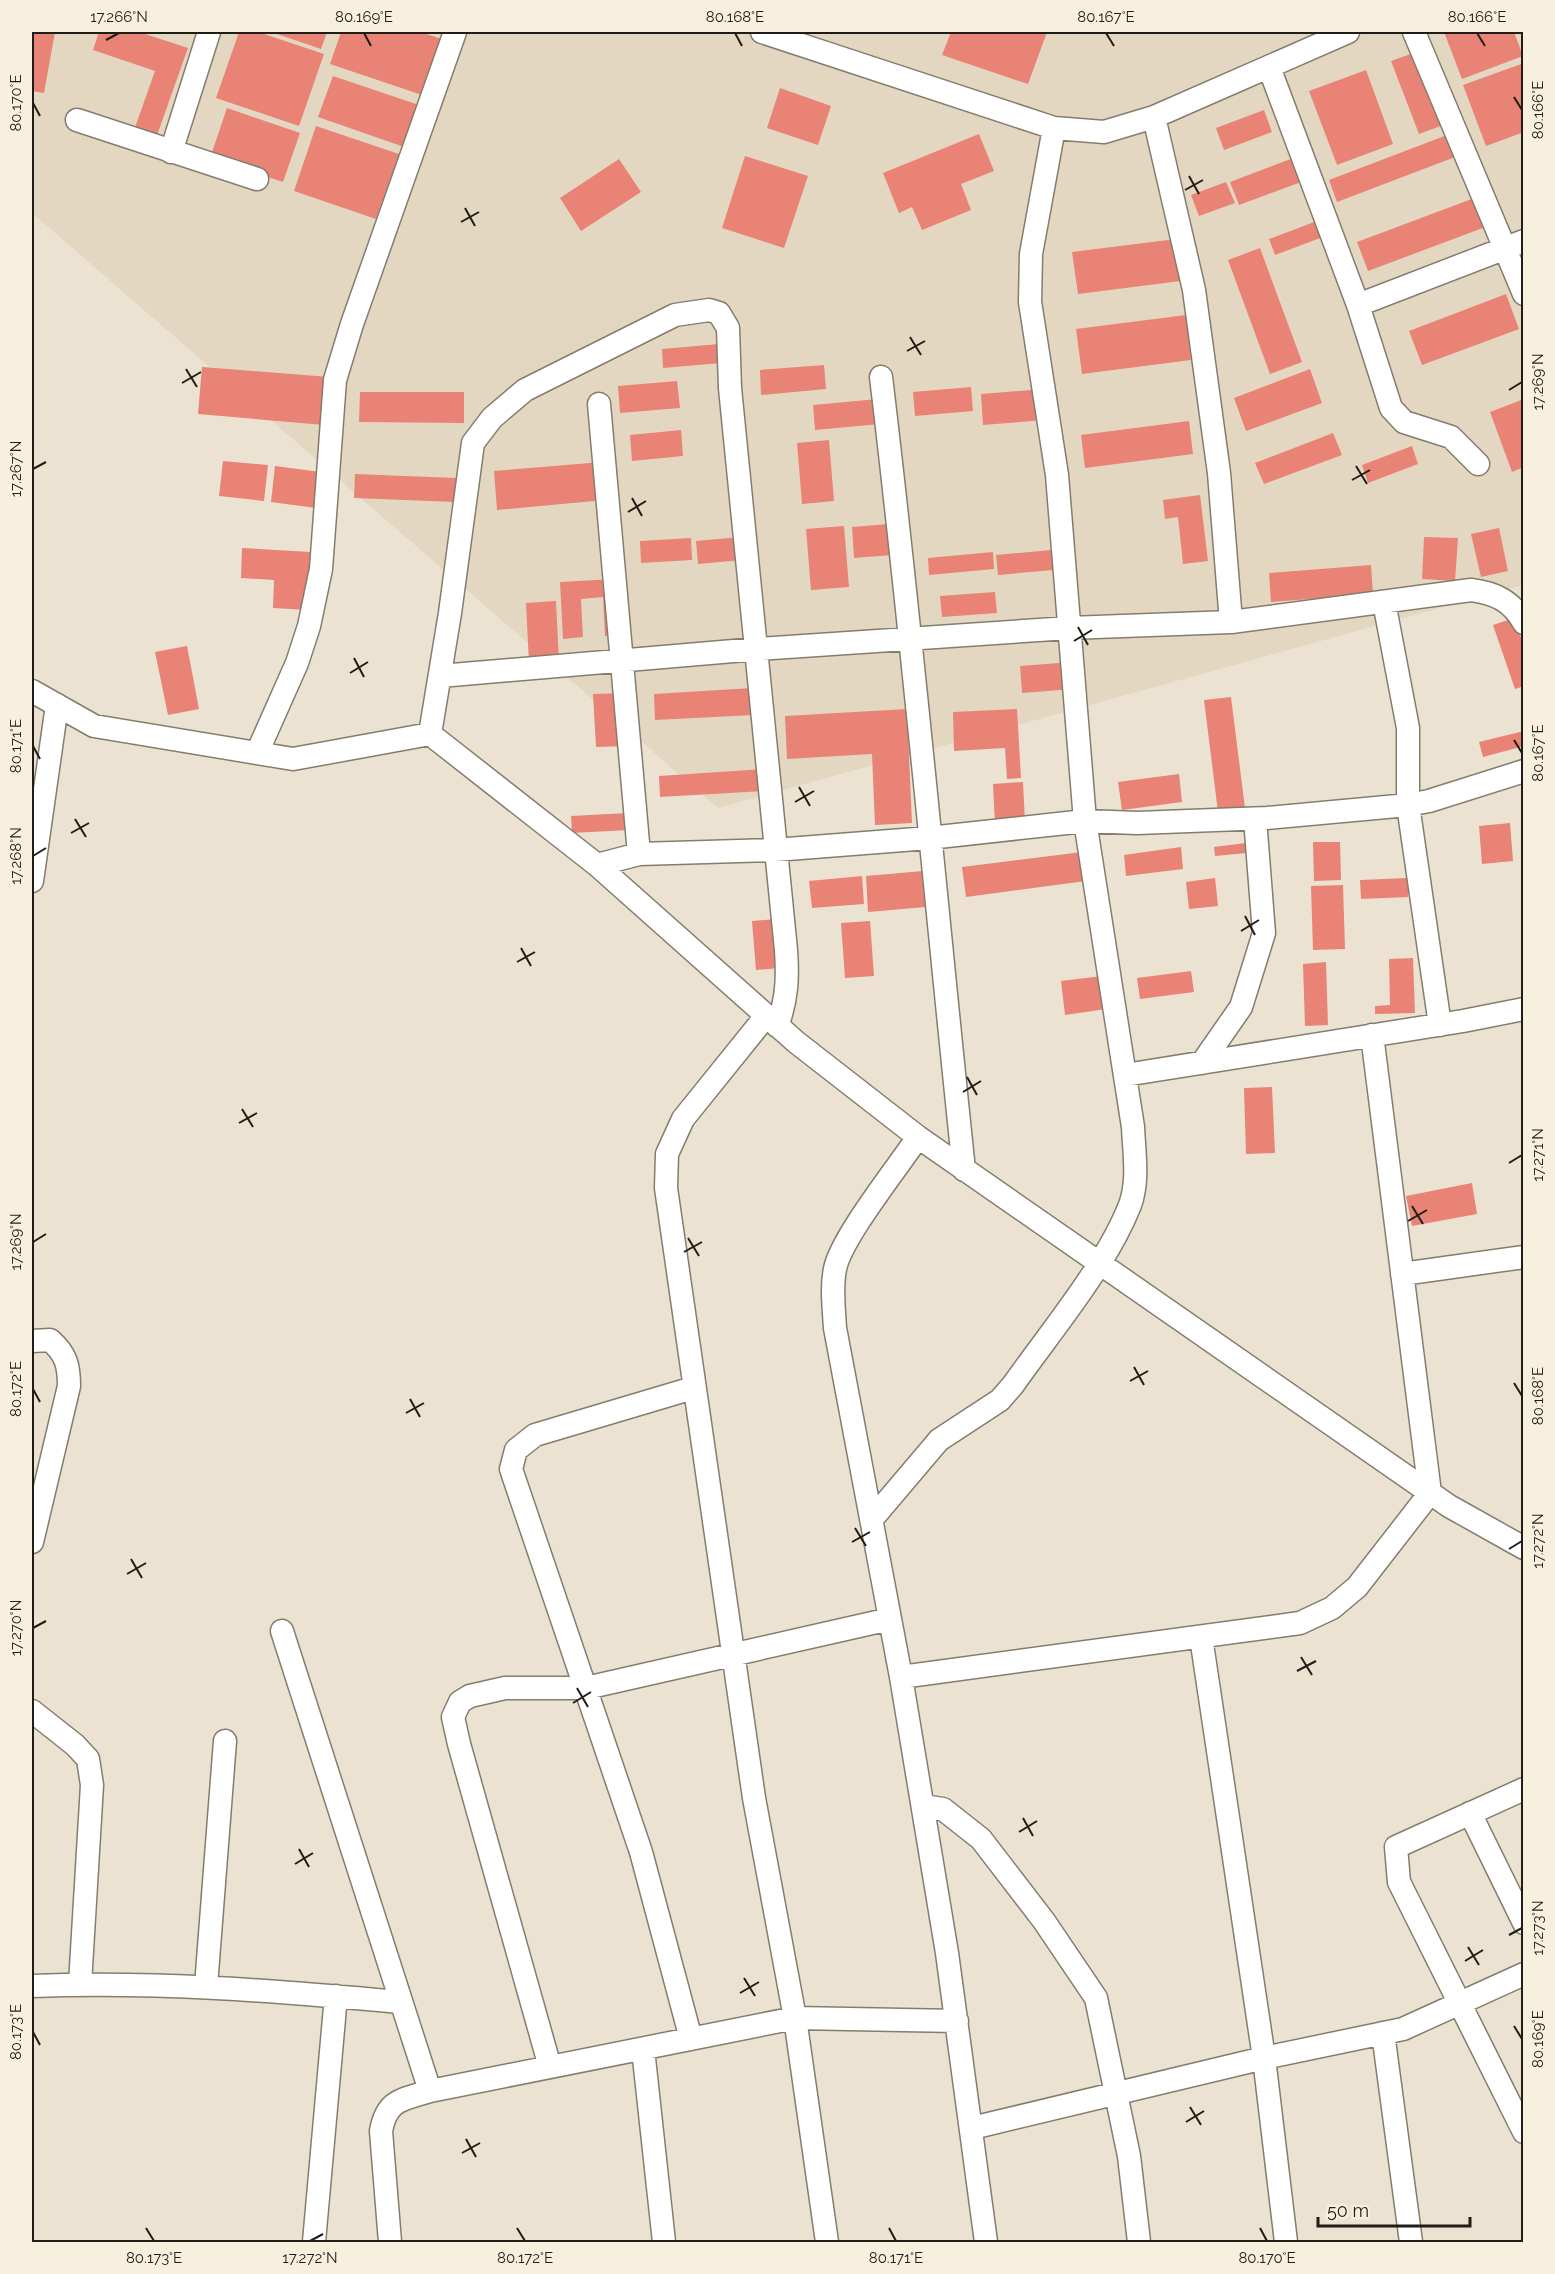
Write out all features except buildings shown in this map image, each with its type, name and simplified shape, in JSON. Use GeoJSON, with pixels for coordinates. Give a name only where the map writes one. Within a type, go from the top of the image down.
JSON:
{"type":"FeatureCollection","features":[{"type":"Feature","properties":{"kind":"street"},"geometry":{"type":"LineString","coordinates":[[171,152],[209,32]]}},
{"type":"Feature","properties":{"kind":"street"},"geometry":{"type":"LineString","coordinates":[[257,753],[297,663],[309,626],[319,580],[335,380],[352,324],[455,32]]}},
{"type":"Feature","properties":{"kind":"street"},"geometry":{"type":"LineString","coordinates":[[762,32],[799,37],[1054,128],[1104,132],[1154,117],[1348,32]]}},
{"type":"Feature","properties":{"kind":"street"},"geometry":{"type":"LineString","coordinates":[[1414,32],[1514,245],[1524,294]]}},
{"type":"Feature","properties":{"kind":"street"},"geometry":{"type":"LineString","coordinates":[[1269,67],[1358,305],[1391,408],[1404,422],[1451,437],[1478,464]]}},
{"type":"Feature","properties":{"kind":"street"},"geometry":{"type":"LineString","coordinates":[[1154,117],[1194,290],[1219,473],[1231,622]]}},
{"type":"Feature","properties":{"kind":"street"},"geometry":{"type":"LineString","coordinates":[[77,120],[257,179]]}},
{"type":"Feature","properties":{"kind":"street"},"geometry":{"type":"LineString","coordinates":[[872,1519],[939,1440],[1000,1400],[1099,1263],[1130,1204],[1135,1172],[1133,1127],[1085,821],[1057,475],[1030,302],[1031,254],[1054,128]]}},
{"type":"Feature","properties":{"kind":"street"},"geometry":{"type":"LineString","coordinates":[[1358,305],[1514,245]]}},
{"type":"Feature","properties":{"kind":"street"},"geometry":{"type":"LineString","coordinates":[[430,734],[473,443],[492,418],[525,390],[675,315],[709,310],[719,313],[728,328],[730,388],[788,979],[786,1002],[772,1021],[683,1119],[667,1154],[666,1188],[693,1388],[754,1798],[795,2018],[827,2242]]}},
{"type":"Feature","properties":{"kind":"street"},"geometry":{"type":"LineString","coordinates":[[882,377],[912,638],[929,838],[964,1170]]}},
{"type":"Feature","properties":{"kind":"street"},"geometry":{"type":"LineString","coordinates":[[598,404],[639,854]]}},
{"type":"Feature","properties":{"kind":"street"},"geometry":{"type":"LineString","coordinates":[[440,676],[912,638],[1069,628],[1231,622],[1470,590],[1515,595],[1516,607],[1524,623]]}},
{"type":"Feature","properties":{"kind":"street"},"geometry":{"type":"LineString","coordinates":[[1384,602],[1408,728],[1408,804],[1440,1025]]}},
{"type":"Feature","properties":{"kind":"street"},"geometry":{"type":"LineString","coordinates":[[32,691],[94,726],[293,759],[430,734],[597,865],[772,1021],[918,1137],[1430,1493],[1524,1548]]}},
{"type":"Feature","properties":{"kind":"street"},"geometry":{"type":"LineString","coordinates":[[32,881],[57,705]]}},
{"type":"Feature","properties":{"kind":"street"},"geometry":{"type":"LineString","coordinates":[[597,865],[639,854],[775,850],[929,838],[1085,821],[1137,823],[1255,819],[1408,804],[1429,801],[1524,771]]}},
{"type":"Feature","properties":{"kind":"street"},"geometry":{"type":"LineString","coordinates":[[1202,1063],[1241,1007],[1264,933],[1255,819]]}},
{"type":"Feature","properties":{"kind":"street"},"geometry":{"type":"LineString","coordinates":[[1125,1075],[1440,1025],[1522,1004]]}},
{"type":"Feature","properties":{"kind":"street"},"geometry":{"type":"LineString","coordinates":[[901,1677],[1057,1654],[1300,1623],[1332,1608],[1357,1587],[1430,1493],[1372,1035]]}},
{"type":"Feature","properties":{"kind":"street"},"geometry":{"type":"LineString","coordinates":[[918,1137],[848,1239],[835,1268],[835,1328],[872,1519],[923,1806],[957,2021],[986,2242]]}},
{"type":"Feature","properties":{"kind":"street"},"geometry":{"type":"LineString","coordinates":[[1402,1274],[1524,1257]]}},
{"type":"Feature","properties":{"kind":"street"},"geometry":{"type":"LineString","coordinates":[[32,1341],[50,1340],[61,1350],[69,1366],[69,1386],[32,1542]]}},
{"type":"Feature","properties":{"kind":"street"},"geometry":{"type":"LineString","coordinates":[[691,2039],[641,1852],[511,1469],[516,1450],[535,1435],[693,1388]]}},
{"type":"Feature","properties":{"kind":"street"},"geometry":{"type":"LineString","coordinates":[[550,2067],[453,1717],[460,1702],[470,1696],[505,1688],[586,1688],[890,1619]]}},
{"type":"Feature","properties":{"kind":"street"},"geometry":{"type":"LineString","coordinates":[[282,1631],[430,2091]]}},
{"type":"Feature","properties":{"kind":"street"},"geometry":{"type":"LineString","coordinates":[[1201,1637],[1264,2058],[1286,2242]]}},
{"type":"Feature","properties":{"kind":"street"},"geometry":{"type":"LineString","coordinates":[[32,1711],[75,1745],[87,1760],[92,1785],[80,1984]]}},
{"type":"Feature","properties":{"kind":"street"},"geometry":{"type":"LineString","coordinates":[[206,1986],[225,1741]]}},
{"type":"Feature","properties":{"kind":"street"},"geometry":{"type":"LineString","coordinates":[[1524,1789],[1396,1847],[1399,1882],[1524,2132]]}},
{"type":"Feature","properties":{"kind":"street"},"geometry":{"type":"LineString","coordinates":[[923,1806],[943,1809],[981,1839],[1044,1921],[1096,1998],[1129,2156],[1139,2242]]}},
{"type":"Feature","properties":{"kind":"street"},"geometry":{"type":"LineString","coordinates":[[1470,1813],[1524,1923]]}},
{"type":"Feature","properties":{"kind":"street"},"geometry":{"type":"LineString","coordinates":[[972,2128],[1264,2058],[1403,2029],[1524,1974]]}},
{"type":"Feature","properties":{"kind":"street"},"geometry":{"type":"LineString","coordinates":[[32,1986],[80,1984],[206,1986],[400,2002]]}},
{"type":"Feature","properties":{"kind":"street"},"geometry":{"type":"LineString","coordinates":[[314,2242],[336,1996]]}},
{"type":"Feature","properties":{"kind":"street"},"geometry":{"type":"LineString","coordinates":[[390,2242],[381,2131],[384,2114],[397,2101],[430,2091],[795,2018],[957,2021]]}},
{"type":"Feature","properties":{"kind":"street"},"geometry":{"type":"LineString","coordinates":[[1383,2033],[1411,2242]]}},
{"type":"Feature","properties":{"kind":"street"},"geometry":{"type":"LineString","coordinates":[[643,2049],[664,2242]]}},
{"type":"Feature","properties":{"kind":"shaded area"},"geometry":{"type":"Polygon","coordinates":[[[32,32],[1523,32],[1523,585],[718,808],[32,213],[32,32]]]}}]}
